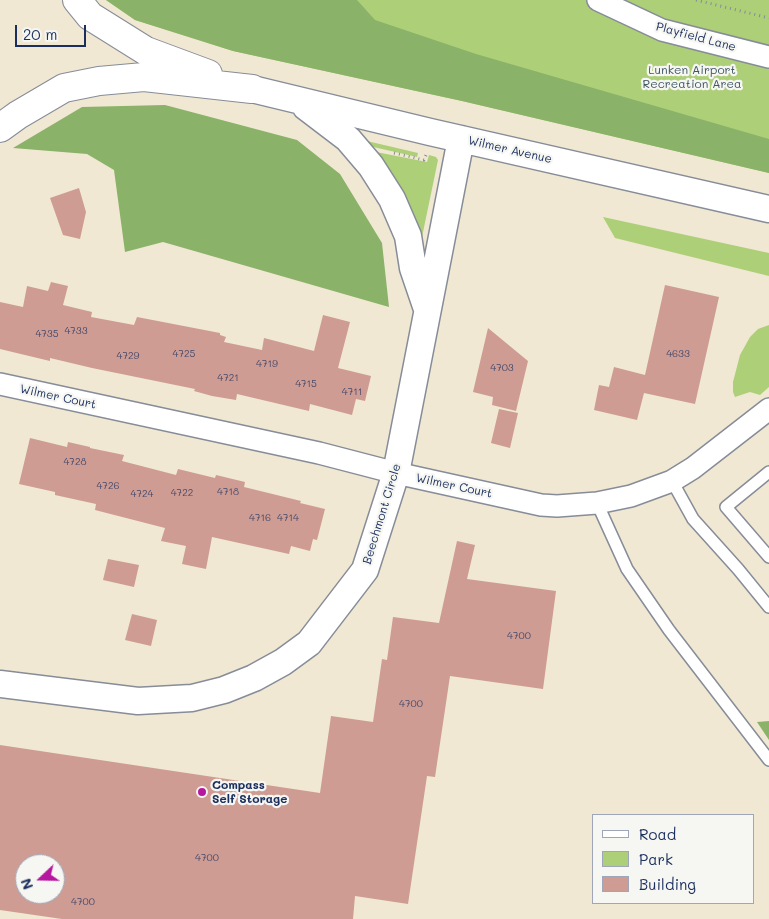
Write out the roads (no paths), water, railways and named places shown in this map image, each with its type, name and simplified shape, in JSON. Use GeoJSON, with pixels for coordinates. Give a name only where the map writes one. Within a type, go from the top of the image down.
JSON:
{"type":"FeatureCollection","features":[{"type":"Feature","properties":{"kind":"highway"},"geometry":{"type":"LineString","coordinates":[[76,0],[90,16],[146,51],[252,89]]}},
{"type":"Feature","properties":{"kind":"highway"},"geometry":{"type":"LineString","coordinates":[[0,128],[64,88],[99,80],[144,77],[252,89]]}},
{"type":"Feature","properties":{"kind":"street","name":"Playfield Lane"},"geometry":{"type":"LineString","coordinates":[[598,0],[662,30],[769,57]]}},
{"type":"Feature","properties":{"kind":"street","name":"Wilmer Avenue"},"geometry":{"type":"LineString","coordinates":[[252,89],[300,102],[769,209]]}},
{"type":"Feature","properties":{"kind":"street"},"geometry":{"type":"LineString","coordinates":[[300,102],[348,139],[371,166],[392,199],[408,236],[413,268],[428,310]]}},
{"type":"Feature","properties":{"kind":"street","name":"Beechmont Circle"},"geometry":{"type":"LineString","coordinates":[[0,684],[149,701],[192,698],[224,690],[254,678],[283,662],[309,643],[365,570],[396,473],[461,139]]}},
{"type":"Feature","properties":{"kind":"street","name":"Wilmer Court"},"geometry":{"type":"LineString","coordinates":[[0,384],[310,451],[396,473],[540,505],[563,506],[597,503],[631,496],[672,481],[693,468],[769,410]]}},
{"type":"Feature","properties":{"kind":"lane"},"geometry":{"type":"LineString","coordinates":[[769,472],[726,506],[769,558]]}},
{"type":"Feature","properties":{"kind":"lane"},"geometry":{"type":"LineString","coordinates":[[672,481],[693,519],[769,607]]}},
{"type":"Feature","properties":{"kind":"lane"},"geometry":{"type":"LineString","coordinates":[[597,503],[627,569],[669,630],[769,760]]}},
{"type":"Feature","properties":{"kind":"place","name":"Compass Self Storage"},"geometry":{"type":"Point","coordinates":[202,792]}},
{"type":"Feature","properties":{"kind":"park label","name":"Lunken Airport Recreation Area"},"geometry":{"type":"Point","coordinates":[692,77]}}]}
